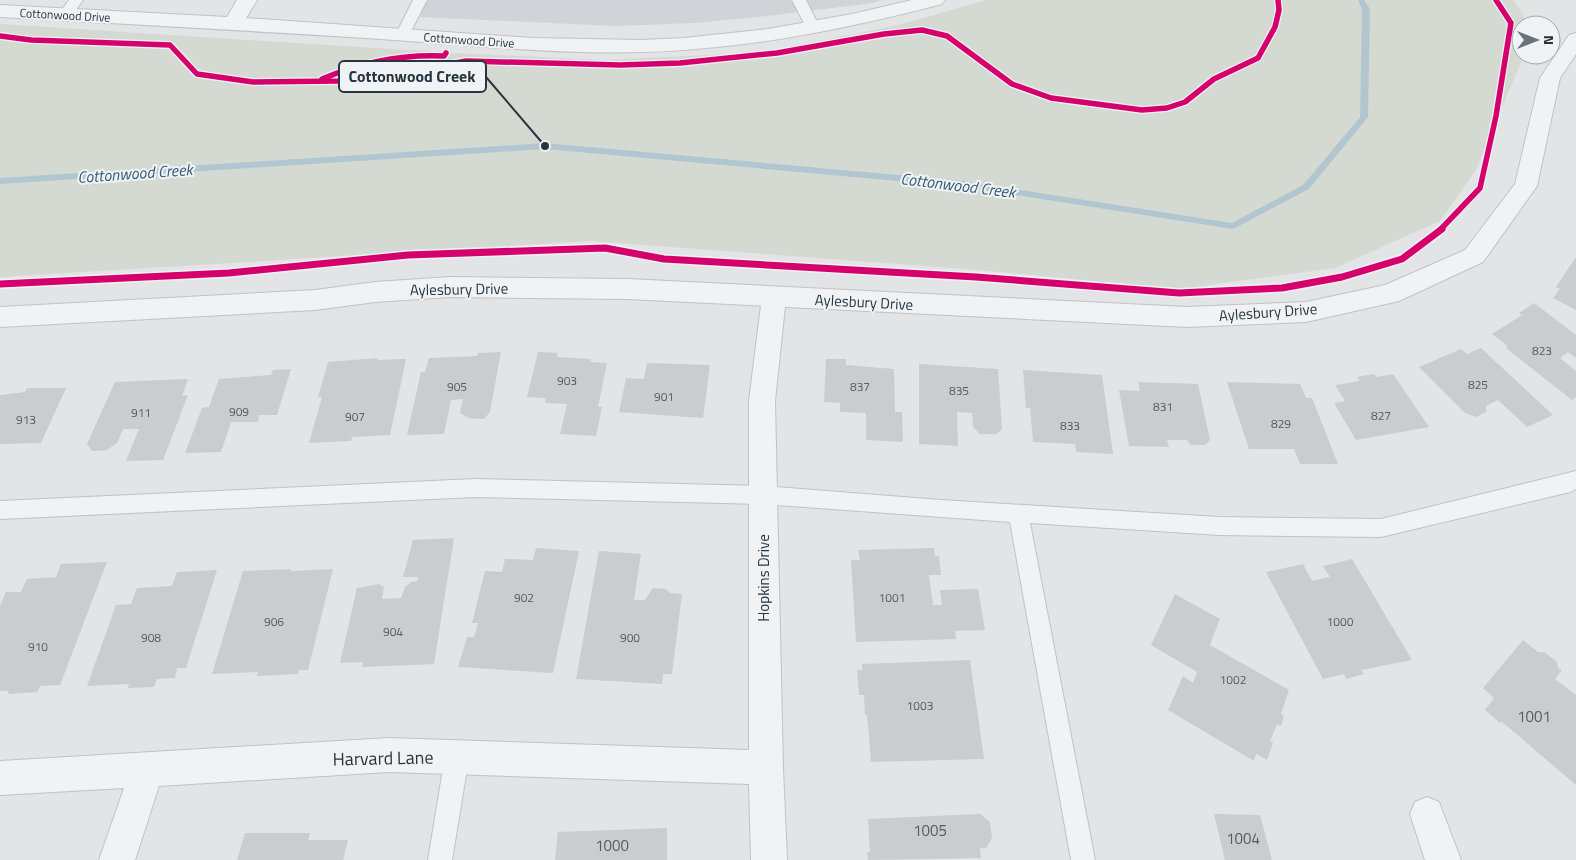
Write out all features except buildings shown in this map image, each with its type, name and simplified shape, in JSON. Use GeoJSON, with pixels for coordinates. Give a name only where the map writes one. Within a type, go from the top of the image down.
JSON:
{"type":"FeatureCollection","features":[{"type":"Feature","properties":{"kind":"street"},"geometry":{"type":"LineString","coordinates":[[233,23],[247,0]]}},
{"type":"Feature","properties":{"kind":"street","name":"Cottonwood Drive"},"geometry":{"type":"LineString","coordinates":[[0,11],[71,8],[233,23],[544,45],[602,46],[695,43],[813,28],[877,15],[935,0]]}},
{"type":"Feature","properties":{"kind":"street","name":"Aylesbury Drive"},"geometry":{"type":"LineString","coordinates":[[0,316],[315,300],[375,292],[450,288],[628,289],[1187,317],[1306,312],[1390,294],[1474,256],[1526,186],[1550,78],[1576,39]]}},
{"type":"Feature","properties":{"kind":"street","name":"Hopkins Drive"},"geometry":{"type":"LineString","coordinates":[[769,860],[766,768],[762,401],[774,297]]}},
{"type":"Feature","properties":{"kind":"street","name":"Harvard Lane"},"geometry":{"type":"LineString","coordinates":[[0,778],[390,756],[766,768]]}},
{"type":"Feature","properties":{"kind":"street"},"geometry":{"type":"LineString","coordinates":[[117,860],[148,769]]}},
{"type":"Feature","properties":{"kind":"street"},"geometry":{"type":"LineString","coordinates":[[1427,814],[1443,860]]}},
{"type":"Feature","properties":{"kind":"lane"},"geometry":{"type":"LineString","coordinates":[[403,34],[420,0]]}},
{"type":"Feature","properties":{"kind":"lane"},"geometry":{"type":"LineString","coordinates":[[798,0],[813,28]]}},
{"type":"Feature","properties":{"kind":"lane"},"geometry":{"type":"LineString","coordinates":[[0,510],[475,488],[763,495],[1018,514],[1219,526],[1381,528],[1576,480]]}},
{"type":"Feature","properties":{"kind":"lane"},"geometry":{"type":"LineString","coordinates":[[1018,514],[1083,860]]}},
{"type":"Feature","properties":{"kind":"lane"},"geometry":{"type":"LineString","coordinates":[[440,860],[457,757]]}},
{"type":"Feature","properties":{"kind":"shaded area"},"geometry":{"type":"Polygon","coordinates":[[[427,0],[883,0],[873,3],[776,15],[695,23],[615,26],[420,17],[427,0]]]}},
{"type":"Feature","properties":{"kind":"shaded area"},"geometry":{"type":"Polygon","coordinates":[[[986,0],[1513,0],[1523,15],[1511,15],[1511,65],[1520,65],[1476,170],[1440,221],[1335,268],[1180,289],[978,270],[590,241],[0,277],[0,24],[453,53],[603,60],[731,54],[778,49],[899,25],[986,0]]]}},
{"type":"Feature","properties":{"kind":"waterway","name":"Cottonwood Creek"},"geometry":{"type":"LineString","coordinates":[[0,181],[545,146],[964,184],[1233,226],[1306,187],[1364,117],[1366,9],[1361,0]]}},
{"type":"Feature","properties":{"kind":"cycle path"},"geometry":{"type":"LineString","coordinates":[[0,36],[31,40],[170,45],[197,74],[253,82],[338,81],[381,77],[466,61],[620,65],[680,63],[777,53],[884,34],[922,30],[947,36],[1012,84],[1051,98],[1142,110],[1167,108],[1185,102],[1214,79],[1258,58],[1275,27],[1279,10],[1278,0]]}},
{"type":"Feature","properties":{"kind":"cycle path"},"geometry":{"type":"LineString","coordinates":[[0,284],[229,273],[408,255],[605,248],[664,259],[976,277],[1179,293],[1282,288],[1342,277],[1402,259],[1445,226],[1480,188],[1496,116],[1511,23],[1496,0]]}},
{"type":"Feature","properties":{"kind":"cycle path"},"geometry":{"type":"LineString","coordinates":[[322,79],[367,63],[397,57],[444,56],[446,53]]}},
{"type":"Feature","properties":{"kind":"place","name":"Cottonwood Creek"},"geometry":{"type":"Point","coordinates":[545,146]}}]}
